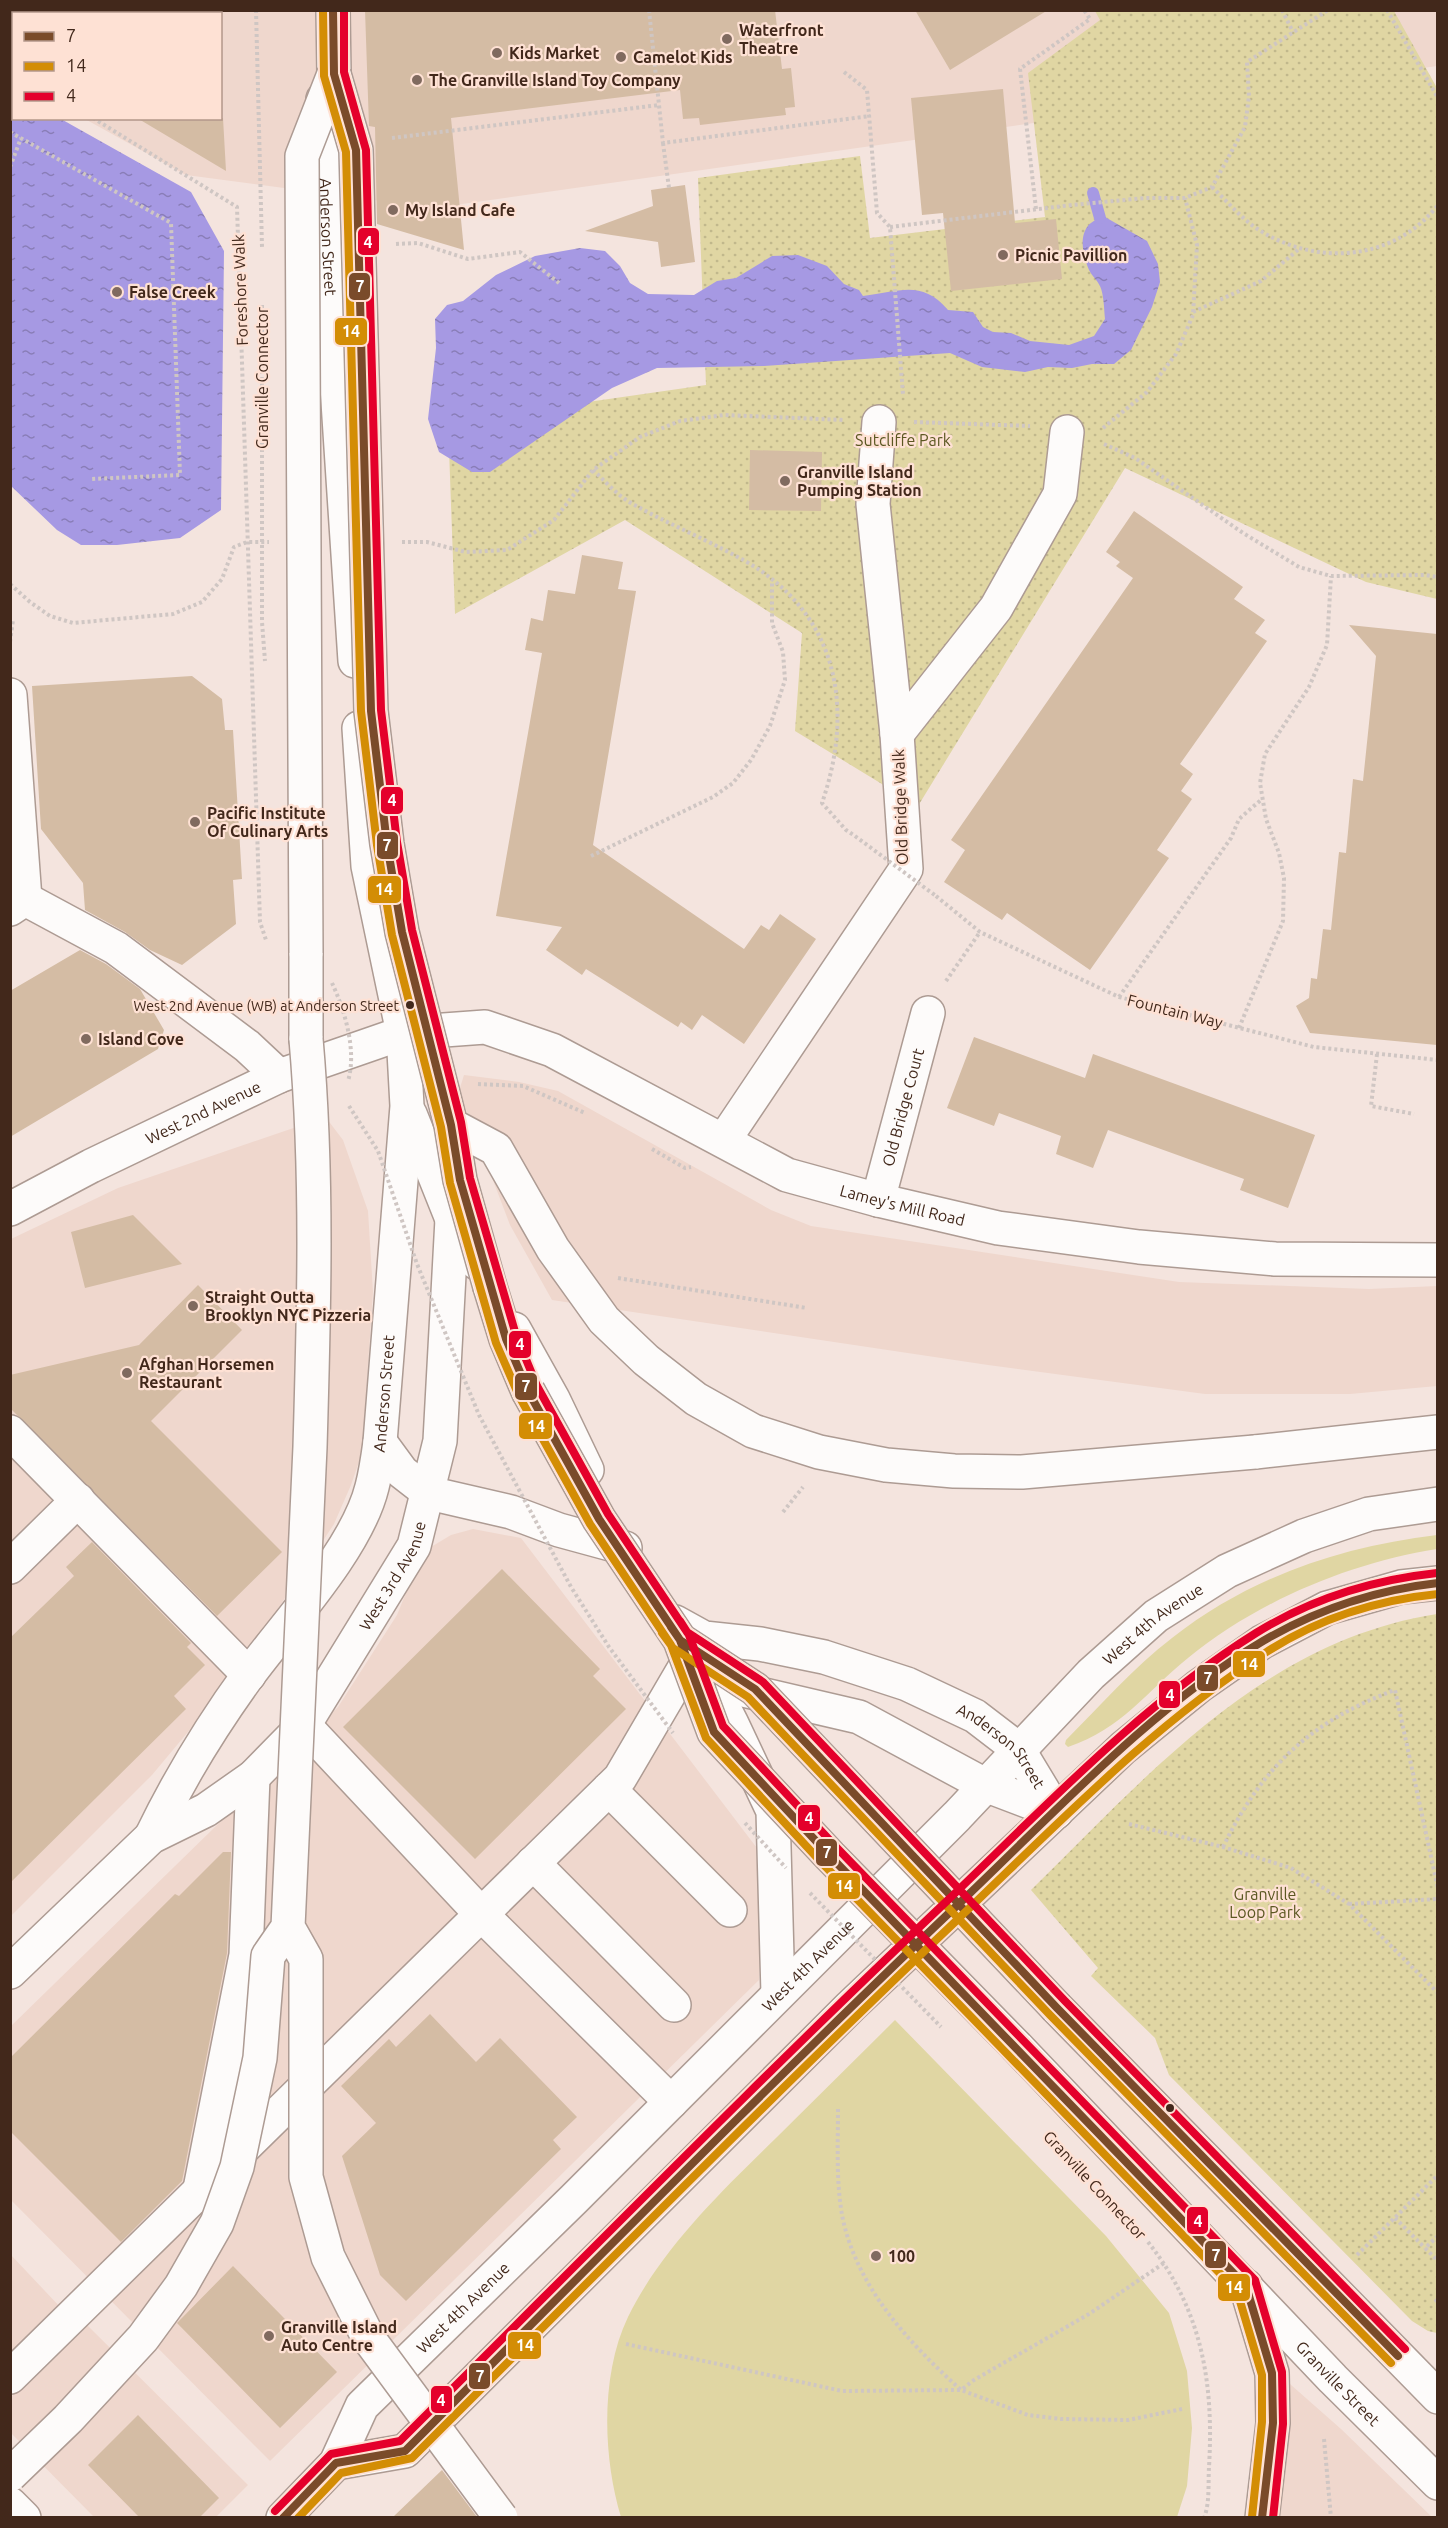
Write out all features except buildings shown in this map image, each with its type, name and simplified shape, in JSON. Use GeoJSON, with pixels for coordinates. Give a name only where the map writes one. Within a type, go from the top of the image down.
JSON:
{"type":"FeatureCollection","features":[{"type":"Feature","properties":{"kind":"main road","name":"Anderson Street"},"geometry":{"type":"LineString","coordinates":[[321,10],[326,217],[368,866],[403,1033],[407,1106],[380,1442],[402,1472],[429,1493],[511,1512],[559,1530],[625,1548]]}},
{"type":"Feature","properties":{"kind":"main road"},"geometry":{"type":"LineString","coordinates":[[333,10],[334,74],[356,150],[371,711],[387,844],[402,932],[452,1125],[460,1180],[506,1339],[528,1392],[598,1519],[688,1648],[755,1689],[1057,2008],[1437,2397]]}},
{"type":"Feature","properties":{"kind":"main road"},"geometry":{"type":"LineString","coordinates":[[10,2475],[68,2419],[143,2338],[181,2286],[217,2223],[237,2167],[260,2058],[268,1956],[288,1927],[305,1589],[314,1322],[314,1147],[306,1039],[302,156],[334,74]]}},
{"type":"Feature","properties":{"kind":"main road","name":"Old Bridge Walk"},"geometry":{"type":"LineString","coordinates":[[724,1140],[906,869],[897,734],[873,504],[879,422]]}},
{"type":"Feature","properties":{"kind":"main road"},"geometry":{"type":"LineString","coordinates":[[897,734],[996,608],[1060,494],[1067,432]]}},
{"type":"Feature","properties":{"kind":"main road"},"geometry":{"type":"LineString","coordinates":[[10,695],[18,904],[116,948],[247,1046],[279,1076]]}},
{"type":"Feature","properties":{"kind":"main road","name":"Old Bridge Court"},"geometry":{"type":"LineString","coordinates":[[878,1200],[928,1013]]}},
{"type":"Feature","properties":{"kind":"main road","name":"Lamey's Mill Road"},"geometry":{"type":"LineString","coordinates":[[403,1033],[484,1027],[552,1050],[724,1140],[787,1176],[998,1228],[1139,1247],[1275,1259],[1437,1260]]}},
{"type":"Feature","properties":{"kind":"main road","name":"West 2nd Avenue"},"geometry":{"type":"LineString","coordinates":[[10,1209],[91,1166],[279,1076],[403,1033]]}},
{"type":"Feature","properties":{"kind":"main road","name":"Anderson Street"},"geometry":{"type":"LineString","coordinates":[[407,1106],[452,1219],[553,1399],[625,1548],[688,1648],[773,1811],[778,1994]]}},
{"type":"Feature","properties":{"kind":"main road"},"geometry":{"type":"LineString","coordinates":[[452,1125],[496,1149],[552,1249],[604,1320],[646,1360],[696,1399],[753,1431],[819,1452],[886,1465],[954,1471],[1022,1472],[1243,1453],[1437,1432]]}},
{"type":"Feature","properties":{"kind":"main road","name":"West 3rd Avenue"},"geometry":{"type":"LineString","coordinates":[[10,1972],[151,1837],[206,1810],[253,1777],[304,1725],[414,1546],[429,1493],[440,1441],[452,1219]]}},
{"type":"Feature","properties":{"kind":"main road"},"geometry":{"type":"LineString","coordinates":[[10,1432],[249,1675]]}},
{"type":"Feature","properties":{"kind":"main road","name":"West 3rd Avenue"},"geometry":{"type":"LineString","coordinates":[[151,1837],[180,1778],[249,1675],[328,1572],[353,1529],[372,1489],[380,1442]]}},
{"type":"Feature","properties":{"kind":"main road"},"geometry":{"type":"LineString","coordinates":[[10,1567],[78,1500]]}},
{"type":"Feature","properties":{"kind":"main road","name":"West 4th Avenue"},"geometry":{"type":"LineString","coordinates":[[283,2517],[336,2463],[362,2406],[672,2102],[985,1785],[1091,1674],[1156,1616],[1227,1571],[1304,1536],[1369,1514],[1437,1504]]}},
{"type":"Feature","properties":{"kind":"main road"},"geometry":{"type":"LineString","coordinates":[[336,2463],[405,2451],[852,2006],[1123,1748],[1191,1692],[1262,1642],[1327,1608],[1401,1587],[1437,1583]]}},
{"type":"Feature","properties":{"kind":"main road","name":"Anderson Street"},"geometry":{"type":"LineString","coordinates":[[688,1648],[704,1638],[760,1644],[824,1657],[907,1684],[975,1716],[1018,1749],[1056,1812]]}},
{"type":"Feature","properties":{"kind":"main road","name":"Anderson Street"},"geometry":{"type":"LineString","coordinates":[[688,1648],[741,1689],[859,1717],[985,1785],[1056,1812]]}},
{"type":"Feature","properties":{"kind":"main road"},"geometry":{"type":"LineString","coordinates":[[10,2377],[199,2194],[620,1778],[688,1648]]}},
{"type":"Feature","properties":{"kind":"main road","name":"Granville Street"},"geometry":{"type":"LineString","coordinates":[[688,1648],[714,1732],[830,1856],[1017,2047],[1333,2379],[1437,2483]]}},
{"type":"Feature","properties":{"kind":"main road"},"geometry":{"type":"LineString","coordinates":[[304,1725],[481,1914],[672,2102]]}},
{"type":"Feature","properties":{"kind":"main road"},"geometry":{"type":"LineString","coordinates":[[199,2194],[246,1955],[253,1777]]}},
{"type":"Feature","properties":{"kind":"main road"},"geometry":{"type":"LineString","coordinates":[[609,1789],[730,1910]]}},
{"type":"Feature","properties":{"kind":"main road"},"geometry":{"type":"LineString","coordinates":[[533,1863],[674,2005]]}},
{"type":"Feature","properties":{"kind":"main road"},"geometry":{"type":"LineString","coordinates":[[288,1927],[306,1959],[308,2070],[306,2176],[328,2258],[369,2339],[501,2517]]}},
{"type":"Feature","properties":{"kind":"main road"},"geometry":{"type":"LineString","coordinates":[[1246,2286],[1272,2373],[1273,2423],[1262,2517]]}},
{"type":"Feature","properties":{"kind":"main road"},"geometry":{"type":"LineString","coordinates":[[1398,2356],[1437,2361]]}},
{"type":"Feature","properties":{"kind":"main road"},"geometry":{"type":"LineString","coordinates":[[10,2504],[24,2517]]}},
{"type":"Feature","properties":{"kind":"path"},"geometry":{"type":"LineString","coordinates":[[256,10],[263,260]]}},
{"type":"Feature","properties":{"kind":"path"},"geometry":{"type":"LineString","coordinates":[[649,10],[669,188]]}},
{"type":"Feature","properties":{"kind":"path"},"geometry":{"type":"LineString","coordinates":[[1036,209],[1020,69],[1090,20],[1084,10]]}},
{"type":"Feature","properties":{"kind":"path"},"geometry":{"type":"LineString","coordinates":[[1282,10],[1293,32]]}},
{"type":"Feature","properties":{"kind":"path"},"geometry":{"type":"LineString","coordinates":[[890,227],[1072,205],[1145,198],[1185,198],[1212,187],[1245,127],[1249,96],[1247,62],[1319,13],[1328,10]]}},
{"type":"Feature","properties":{"kind":"path"},"geometry":{"type":"LineString","coordinates":[[1387,10],[1437,98]]}},
{"type":"Feature","properties":{"kind":"path"},"geometry":{"type":"LineString","coordinates":[[844,72],[867,90],[877,213],[890,227],[902,368]]}},
{"type":"Feature","properties":{"kind":"path"},"geometry":{"type":"LineString","coordinates":[[389,138],[659,105]]}},
{"type":"Feature","properties":{"kind":"path"},"geometry":{"type":"LineString","coordinates":[[663,143],[870,116]]}},
{"type":"Feature","properties":{"kind":"path","name":"Foreshore Walk"},"geometry":{"type":"LineString","coordinates":[[96,120],[237,207],[247,542]]}},
{"type":"Feature","properties":{"kind":"path"},"geometry":{"type":"LineString","coordinates":[[10,132],[171,223],[180,475],[91,479]]}},
{"type":"Feature","properties":{"kind":"path"},"geometry":{"type":"LineString","coordinates":[[10,167],[21,138]]}},
{"type":"Feature","properties":{"kind":"path"},"geometry":{"type":"LineString","coordinates":[[1212,187],[1255,227],[1299,249],[1346,255],[1393,243],[1427,218],[1437,205]]}},
{"type":"Feature","properties":{"kind":"path"},"geometry":{"type":"LineString","coordinates":[[1100,430],[1148,392],[1176,354],[1193,312],[1197,245],[1185,198]]}},
{"type":"Feature","properties":{"kind":"path"},"geometry":{"type":"LineString","coordinates":[[384,245],[417,243],[468,259],[520,252],[559,284]]}},
{"type":"Feature","properties":{"kind":"path"},"geometry":{"type":"LineString","coordinates":[[1193,312],[1261,281],[1299,249]]}},
{"type":"Feature","properties":{"kind":"path","name":"Granville Connector"},"geometry":{"type":"LineString","coordinates":[[262,294],[262,622],[265,667]]}},
{"type":"Feature","properties":{"kind":"path"},"geometry":{"type":"LineString","coordinates":[[591,856],[713,797],[733,783],[751,760],[770,726],[785,680],[783,652],[772,623],[772,580],[745,562],[629,502],[593,470]]}},
{"type":"Feature","properties":{"kind":"path"},"geometry":{"type":"LineString","coordinates":[[10,584],[50,616],[73,623],[173,614],[202,602],[222,579],[234,547],[247,542],[256,542]]}},
{"type":"Feature","properties":{"kind":"path"},"geometry":{"type":"LineString","coordinates":[[247,542],[260,922],[268,944]]}},
{"type":"Feature","properties":{"kind":"path"},"geometry":{"type":"LineString","coordinates":[[1239,1028],[1283,921],[1282,870],[1279,853],[1266,819],[1260,783],[1265,754],[1309,687],[1327,645],[1331,576]]}},
{"type":"Feature","properties":{"kind":"path","name":"Fountain Way"},"geometry":{"type":"LineString","coordinates":[[772,580],[811,620],[838,692],[839,728],[830,779],[822,803],[846,830],[936,896],[980,932],[1119,997],[1314,1047],[1437,1060]]}},
{"type":"Feature","properties":{"kind":"path"},"geometry":{"type":"LineString","coordinates":[[10,642],[13,620]]}},
{"type":"Feature","properties":{"kind":"path"},"geometry":{"type":"LineString","coordinates":[[1119,997],[1231,838],[1239,819],[1263,799]]}},
{"type":"Feature","properties":{"kind":"path"},"geometry":{"type":"LineString","coordinates":[[955,964],[980,932]]}},
{"type":"Feature","properties":{"kind":"path"},"geometry":{"type":"LineString","coordinates":[[1377,1054],[1371,1106],[1414,1114]]}},
{"type":"Feature","properties":{"kind":"path"},"geometry":{"type":"LineString","coordinates":[[472,1083],[523,1086],[591,1115]]}},
{"type":"Feature","properties":{"kind":"path"},"geometry":{"type":"LineString","coordinates":[[647,1146],[685,1167],[691,1167]]}},
{"type":"Feature","properties":{"kind":"path"},"geometry":{"type":"LineString","coordinates":[[613,1279],[623,1277],[807,1308]]}},
{"type":"Feature","properties":{"kind":"path"},"geometry":{"type":"LineString","coordinates":[[1223,1847],[1238,1816],[1256,1788],[1304,1738],[1332,1718],[1363,1702],[1395,1690],[1437,1889]]}},
{"type":"Feature","properties":{"kind":"path"},"geometry":{"type":"LineString","coordinates":[[1129,1824],[1223,1847],[1291,1868],[1348,1904],[1437,1993]]}},
{"type":"Feature","properties":{"kind":"path"},"geometry":{"type":"LineString","coordinates":[[1348,1904],[1437,1899]]}},
{"type":"Feature","properties":{"kind":"path"},"geometry":{"type":"LineString","coordinates":[[838,2109],[837,2173],[842,2216],[851,2249],[863,2275],[897,2324],[930,2361],[962,2390]]}},
{"type":"Feature","properties":{"kind":"path"},"geometry":{"type":"LineString","coordinates":[[1357,2255],[1437,2175]]}},
{"type":"Feature","properties":{"kind":"path"},"geometry":{"type":"LineString","coordinates":[[1395,2218],[1437,2261]]}},
{"type":"Feature","properties":{"kind":"path"},"geometry":{"type":"LineString","coordinates":[[1425,2248],[1437,2236]]}},
{"type":"Feature","properties":{"kind":"path","name":"Granville Connector"},"geometry":{"type":"LineString","coordinates":[[1144,2237],[1164,2263],[1194,2319],[1208,2375],[1212,2419],[1207,2511],[1204,2517]]}},
{"type":"Feature","properties":{"kind":"path"},"geometry":{"type":"LineString","coordinates":[[962,2390],[974,2380],[1089,2314],[1164,2263]]}},
{"type":"Feature","properties":{"kind":"path"},"geometry":{"type":"LineString","coordinates":[[626,2344],[843,2391],[962,2390],[1029,2415],[1061,2419],[1128,2420],[1182,2409]]}},
{"type":"Feature","properties":{"kind":"path"},"geometry":{"type":"LineString","coordinates":[[1324,2439],[1331,2517]]}},
{"type":"Feature","properties":{"kind":"shaded area"},"geometry":{"type":"Polygon","coordinates":[[[11,10],[1438,11],[1437,66],[434,208],[186,175],[87,120],[222,120],[222,12],[12,12],[11,78],[11,10]]]}},
{"type":"Feature","properties":{"kind":"shaded area"},"geometry":{"type":"Polygon","coordinates":[[[464,1075],[519,1082],[558,1091],[771,1210],[811,1226],[1179,1282],[1369,1289],[1437,1286],[1437,1386],[1350,1394],[1205,1394],[988,1365],[552,1300],[510,1225],[459,1091],[464,1075]]]}},
{"type":"Feature","properties":{"kind":"shaded area"},"geometry":{"type":"Polygon","coordinates":[[[327,1119],[343,1140],[368,1211],[373,1292],[362,1453],[351,1485],[334,1524],[228,1684],[152,1775],[11,1916],[11,1239],[118,1188],[317,1120],[327,1119]]]}},
{"type":"Feature","properties":{"kind":"shaded area"},"geometry":{"type":"Polygon","coordinates":[[[473,1529],[521,1538],[763,1856],[759,1980],[270,2461],[11,2200],[11,2026],[338,1707],[397,1615],[417,1566],[431,1547],[451,1535],[473,1529]]]}},
{"type":"Feature","properties":{"kind":"shaded area"},"geometry":{"type":"Polygon","coordinates":[[[11,2255],[61,2308],[11,2358],[11,2255]]]}},
{"type":"Feature","properties":{"kind":"shaded area"},"geometry":{"type":"Polygon","coordinates":[[[85,2323],[248,2485],[216,2517],[94,2517],[11,2433],[11,2397],[85,2323]]]}},
{"type":"Feature","properties":{"kind":"shaded area"},"geometry":{"type":"Polygon","coordinates":[[[1290,2384],[1341,2429],[1432,2517],[1274,2518],[1290,2384]]]}},
{"type":"Feature","properties":{"kind":"green space","name":"Sutcliffe Park"},"geometry":{"type":"Polygon","coordinates":[[[1095,11],[1394,11],[1437,88],[1437,599],[1366,582],[1125,468],[918,806],[795,731],[802,633],[625,520],[455,614],[448,422],[706,385],[698,178],[860,156],[870,238],[1045,217],[1028,73],[1100,20],[1095,11]]]}},
{"type":"Feature","properties":{"kind":"green space"},"geometry":{"type":"Polygon","coordinates":[[[1437,1535],[1437,1549],[1371,1564],[1306,1587],[1274,1602],[1244,1619],[1188,1658],[1119,1720],[1087,1739],[1068,1747],[1065,1744],[1066,1740],[1144,1662],[1172,1638],[1233,1598],[1297,1568],[1331,1557],[1401,1540],[1437,1535]]]}},
{"type":"Feature","properties":{"kind":"green space","name":"Granville Loop Park"},"geometry":{"type":"Polygon","coordinates":[[[1438,1614],[1437,2333],[1428,2331],[1412,2321],[1169,2075],[1155,2038],[1091,1976],[1098,1968],[1031,1890],[1166,1758],[1214,1718],[1264,1682],[1317,1652],[1375,1629],[1438,1614]]]}},
{"type":"Feature","properties":{"kind":"green space"},"geometry":{"type":"Polygon","coordinates":[[[895,2020],[1106,2236],[1169,2313],[1187,2371],[1192,2428],[1187,2486],[1177,2517],[621,2517],[611,2469],[607,2417],[613,2364],[628,2317],[658,2268],[694,2222],[734,2179],[895,2020]]]}},
{"type":"Feature","properties":{"kind":"water","name":"False Creek"},"geometry":{"type":"Polygon","coordinates":[[[10,91],[12,92],[12,120],[63,120],[191,192],[224,251],[221,510],[180,538],[117,545],[81,545],[57,530],[11,486],[10,91]]]}},
{"type":"Feature","properties":{"kind":"water"},"geometry":{"type":"Polygon","coordinates":[[[1105,217],[1147,241],[1158,264],[1160,282],[1152,307],[1131,350],[1114,364],[1092,364],[1072,368],[1048,367],[1025,372],[982,367],[950,353],[764,366],[657,368],[612,388],[490,472],[472,472],[439,452],[428,419],[436,348],[435,319],[447,305],[463,301],[496,275],[535,256],[580,248],[605,251],[620,266],[630,283],[648,294],[694,295],[717,281],[736,278],[772,256],[798,255],[827,266],[844,284],[859,290],[863,296],[899,290],[919,291],[929,294],[948,310],[973,312],[983,327],[993,332],[1011,333],[1030,341],[1069,345],[1094,336],[1105,319],[1101,290],[1089,270],[1084,254],[1083,238],[1089,224],[1105,217]]]}},
{"type":"Feature","properties":{"kind":"waterway"},"geometry":{"type":"LineString","coordinates":[[1093,193],[1100,218]]}},
{"type":"Feature","properties":{"kind":"transit line","name":"14"},"geometry":{"type":"LineString","coordinates":[[323,10],[324,76],[346,152],[361,711],[377,845],[392,935],[441,1127],[450,1183],[496,1343],[519,1396],[590,1524],[671,1645],[706,1738],[822,1863],[1237,2291],[1262,2375],[1262,2422],[1252,2517]]}},
{"type":"Feature","properties":{"kind":"transit line","name":"7"},"geometry":{"type":"LineString","coordinates":[[333,10],[334,74],[356,150],[371,711],[387,844],[402,932],[451,1125],[460,1180],[506,1339],[528,1391],[599,1519],[680,1640],[714,1732],[830,1856],[1246,2286],[1272,2373],[1273,2423],[1262,2518]]}},
{"type":"Feature","properties":{"kind":"transit line","name":"4"},"geometry":{"type":"LineString","coordinates":[[344,10],[344,72],[366,150],[381,710],[397,842],[412,930],[461,1122],[470,1178],[516,1335],[537,1386],[608,1514],[689,1635],[723,1726],[838,1849],[1255,2280],[1282,2372],[1283,2424],[1273,2518]]}},
{"type":"Feature","properties":{"kind":"transit line","name":"4"},"geometry":{"type":"LineString","coordinates":[[275,2511],[331,2454],[400,2441],[879,1966],[1058,1793],[1173,1692],[1256,1633],[1298,1610],[1366,1586],[1437,1573]]}},
{"type":"Feature","properties":{"kind":"transit line","name":"7"},"geometry":{"type":"LineString","coordinates":[[283,2518],[336,2463],[405,2451],[896,1964],[1072,1794],[1184,1696],[1263,1641],[1305,1619],[1369,1596],[1438,1583]]}},
{"type":"Feature","properties":{"kind":"transit line","name":"14"},"geometry":{"type":"LineString","coordinates":[[298,2518],[341,2473],[412,2458],[750,2120],[887,1987],[1067,1814],[1182,1713],[1265,1653],[1305,1630],[1370,1606],[1438,1594]]}},
{"type":"Feature","properties":{"kind":"transit line","name":"4"},"geometry":{"type":"LineString","coordinates":[[680,1621],[687,1632],[763,1682],[1065,2001],[1405,2349]]}},
{"type":"Feature","properties":{"kind":"transit line","name":"7"},"geometry":{"type":"LineString","coordinates":[[671,1627],[680,1640],[755,1689],[1057,2008],[1398,2356]]}},
{"type":"Feature","properties":{"kind":"transit line","name":"14"},"geometry":{"type":"LineString","coordinates":[[662,1633],[673,1648],[748,1697],[1050,2015],[1391,2363]]}},
{"type":"Feature","properties":{"kind":"place","name":"Waterfront Theatre"},"geometry":{"type":"Point","coordinates":[727,39]}},
{"type":"Feature","properties":{"kind":"place","name":"Kids Market"},"geometry":{"type":"Point","coordinates":[497,53]}},
{"type":"Feature","properties":{"kind":"place","name":"Camelot Kids"},"geometry":{"type":"Point","coordinates":[621,57]}},
{"type":"Feature","properties":{"kind":"place","name":"The Granville Island Toy Company"},"geometry":{"type":"Point","coordinates":[417,80]}},
{"type":"Feature","properties":{"kind":"place","name":"My Island Cafe"},"geometry":{"type":"Point","coordinates":[393,210]}},
{"type":"Feature","properties":{"kind":"place","name":"Picnic Pavillion"},"geometry":{"type":"Point","coordinates":[1003,255]}},
{"type":"Feature","properties":{"kind":"place","name":"False Creek"},"geometry":{"type":"Point","coordinates":[117,292]}},
{"type":"Feature","properties":{"kind":"place","name":"Granville Island Pumping Station"},"geometry":{"type":"Point","coordinates":[785,481]}},
{"type":"Feature","properties":{"kind":"place","name":"Pacific Institute Of Culinary Arts"},"geometry":{"type":"Point","coordinates":[195,822]}},
{"type":"Feature","properties":{"kind":"place","name":"West 2nd Avenue (WB) at Anderson Street"},"geometry":{"type":"Point","coordinates":[410,1005]}},
{"type":"Feature","properties":{"kind":"place","name":"Island Cove"},"geometry":{"type":"Point","coordinates":[86,1039]}},
{"type":"Feature","properties":{"kind":"place","name":"Straight Outta Brooklyn NYC Pizzeria"},"geometry":{"type":"Point","coordinates":[193,1306]}},
{"type":"Feature","properties":{"kind":"place","name":"Afghan Horsemen Restaurant"},"geometry":{"type":"Point","coordinates":[127,1373]}},
{"type":"Feature","properties":{"kind":"place","name":"100"},"geometry":{"type":"Point","coordinates":[876,2256]}},
{"type":"Feature","properties":{"kind":"place","name":"Granville Island Auto Centre"},"geometry":{"type":"Point","coordinates":[269,2336]}}]}
